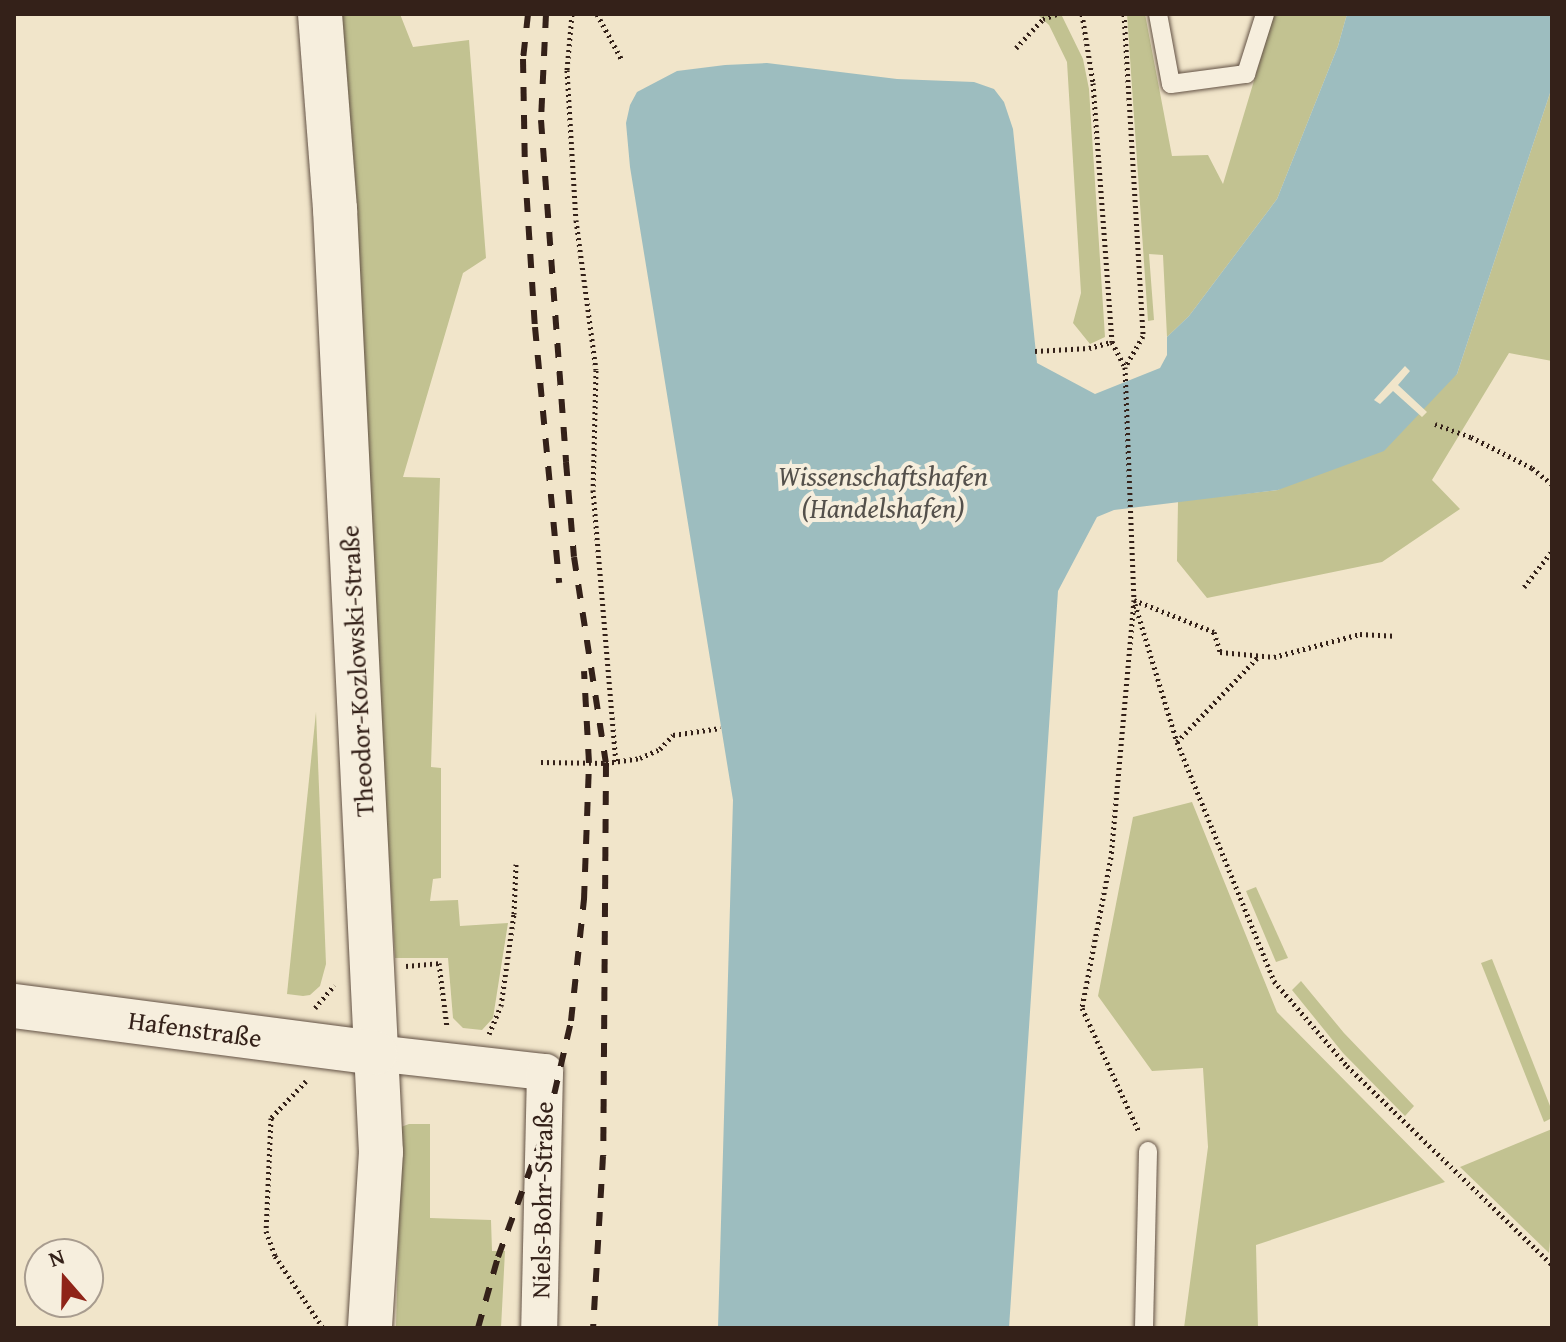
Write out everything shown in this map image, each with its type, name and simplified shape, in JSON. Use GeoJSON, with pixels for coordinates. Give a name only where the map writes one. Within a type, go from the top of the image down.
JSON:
{"type":"FeatureCollection","features":[{"type":"Feature","properties":{"kind":"main road","name":"Theodor-Kozlowski-Straße"},"geometry":{"type":"LineString","coordinates":[[320,14],[335,209],[381,1152],[370,1328]]}},
{"type":"Feature","properties":{"kind":"main road","name":"Hafenstraße"},"geometry":{"type":"LineString","coordinates":[[14,1006],[375,1053]]}},
{"type":"Feature","properties":{"kind":"street","name":"Niels-Bohr-Straße"},"geometry":{"type":"LineString","coordinates":[[375,1053],[545,1072],[539,1328]]}},
{"type":"Feature","properties":{"kind":"lane"},"geometry":{"type":"LineString","coordinates":[[1158,14],[1171,84],[1246,74],[1265,14]]}},
{"type":"Feature","properties":{"kind":"lane"},"geometry":{"type":"LineString","coordinates":[[1144,1328],[1148,1151]]}},
{"type":"Feature","properties":{"kind":"path"},"geometry":{"type":"LineString","coordinates":[[572,14],[567,70],[576,220],[596,370],[593,490],[616,762]]}},
{"type":"Feature","properties":{"kind":"path"},"geometry":{"type":"LineString","coordinates":[[597,14],[622,60]]}},
{"type":"Feature","properties":{"kind":"path"},"geometry":{"type":"LineString","coordinates":[[1016,48],[1043,19],[1057,14]]}},
{"type":"Feature","properties":{"kind":"path"},"geometry":{"type":"LineString","coordinates":[[1082,14],[1093,83],[1112,342],[1125,367],[1134,600],[1111,857],[1082,1008],[1148,1151]]}},
{"type":"Feature","properties":{"kind":"path"},"geometry":{"type":"LineString","coordinates":[[1124,14],[1143,336],[1125,367]]}},
{"type":"Feature","properties":{"kind":"path"},"geometry":{"type":"LineString","coordinates":[[1035,351],[1089,348],[1112,342]]}},
{"type":"Feature","properties":{"kind":"path"},"geometry":{"type":"LineString","coordinates":[[1435,424],[1496,449],[1532,468],[1552,484]]}},
{"type":"Feature","properties":{"kind":"path"},"geometry":{"type":"LineString","coordinates":[[1524,587],[1552,551]]}},
{"type":"Feature","properties":{"kind":"path"},"geometry":{"type":"LineString","coordinates":[[1134,600],[1214,632],[1220,652],[1274,657],[1360,634],[1394,636]]}},
{"type":"Feature","properties":{"kind":"path"},"geometry":{"type":"LineString","coordinates":[[1134,600],[1177,742],[1274,981],[1347,1066],[1552,1265]]}},
{"type":"Feature","properties":{"kind":"path"},"geometry":{"type":"LineString","coordinates":[[1177,742],[1259,656]]}},
{"type":"Feature","properties":{"kind":"path"},"geometry":{"type":"LineString","coordinates":[[541,762],[616,762],[650,755],[673,735],[720,728]]}},
{"type":"Feature","properties":{"kind":"path"},"geometry":{"type":"LineString","coordinates":[[487,1037],[501,1006],[514,914],[516,864]]}},
{"type":"Feature","properties":{"kind":"path"},"geometry":{"type":"LineString","coordinates":[[371,968],[439,963],[444,1025],[453,1031]]}},
{"type":"Feature","properties":{"kind":"path"},"geometry":{"type":"LineString","coordinates":[[308,1076],[298,1094],[277,1108],[271,1118],[266,1231],[275,1256],[323,1328]]}},
{"type":"Feature","properties":{"kind":"green space"},"geometry":{"type":"Polygon","coordinates":[[[339,14],[400,14],[413,47],[469,40],[486,258],[463,273],[403,477],[440,478],[431,767],[441,768],[441,878],[433,879],[430,901],[458,900],[460,926],[508,923],[493,1018],[482,1030],[463,1028],[453,1018],[448,958],[395,958],[339,14]]]}},
{"type":"Feature","properties":{"kind":"green space"},"geometry":{"type":"Polygon","coordinates":[[[1037,14],[1061,14],[1083,59],[1089,89],[1105,337],[1090,344],[1073,323],[1081,293],[1067,62],[1049,25],[1037,14]]]}},
{"type":"Feature","properties":{"kind":"green space"},"geometry":{"type":"Polygon","coordinates":[[[1127,14],[1145,14],[1172,156],[1208,155],[1223,184],[1274,14],[1347,14],[1338,46],[1277,199],[1189,316],[1167,337],[1163,255],[1149,254],[1154,320],[1148,321],[1127,14]]]}},
{"type":"Feature","properties":{"kind":"green space"},"geometry":{"type":"Polygon","coordinates":[[[1552,87],[1552,361],[1509,353],[1432,480],[1460,509],[1382,562],[1207,598],[1177,561],[1178,501],[1278,490],[1457,374],[1552,87]]]}},
{"type":"Feature","properties":{"kind":"green space"},"geometry":{"type":"Polygon","coordinates":[[[316,712],[326,964],[320,986],[310,995],[303,996],[287,994],[316,712]]]}},
{"type":"Feature","properties":{"kind":"green space"},"geometry":{"type":"Polygon","coordinates":[[[1192,802],[1277,1012],[1445,1182],[1256,1245],[1258,1328],[1184,1328],[1208,1147],[1203,1068],[1152,1071],[1098,996],[1133,817],[1192,802]]]}},
{"type":"Feature","properties":{"kind":"green space"},"geometry":{"type":"Polygon","coordinates":[[[1256,887],[1288,958],[1276,962],[1246,891],[1256,887]]]}},
{"type":"Feature","properties":{"kind":"green space"},"geometry":{"type":"Polygon","coordinates":[[[1492,959],[1552,1111],[1552,1118],[1544,1122],[1481,963],[1492,959]]]}},
{"type":"Feature","properties":{"kind":"green space"},"geometry":{"type":"Polygon","coordinates":[[[1301,981],[1344,1033],[1414,1106],[1405,1116],[1343,1053],[1292,990],[1301,981]]]}},
{"type":"Feature","properties":{"kind":"green space"},"geometry":{"type":"Polygon","coordinates":[[[430,1124],[430,1218],[491,1220],[492,1251],[505,1251],[501,1328],[396,1328],[401,1127],[430,1124]]]}},
{"type":"Feature","properties":{"kind":"green space"},"geometry":{"type":"Polygon","coordinates":[[[1552,1129],[1552,1215],[1549,1253],[1460,1167],[1552,1129]]]}},
{"type":"Feature","properties":{"kind":"water","name":"Wissenschaftshafen (Handelshafen)"},"geometry":{"type":"Polygon","coordinates":[[[1347,14],[1552,14],[1552,87],[1457,374],[1384,451],[1278,490],[1114,510],[1097,517],[1058,591],[1009,1328],[718,1328],[733,800],[630,167],[626,123],[630,105],[637,92],[677,71],[767,63],[897,79],[974,82],[994,89],[1004,102],[1013,129],[1037,363],[1095,394],[1160,368],[1167,355],[1167,337],[1189,316],[1277,199],[1338,46],[1347,14]]]}},
{"type":"Feature","properties":{"kind":"pier"},"geometry":{"type":"Polygon","coordinates":[[[1405,366],[1410,371],[1398,385],[1427,412],[1422,417],[1393,391],[1380,404],[1374,400],[1405,366]]]}},
{"type":"Feature","properties":{"kind":"railway"},"geometry":{"type":"LineString","coordinates":[[528,14],[523,59],[525,170],[535,327],[559,583]]}},
{"type":"Feature","properties":{"kind":"railway"},"geometry":{"type":"LineString","coordinates":[[546,14],[541,120],[566,462],[574,557],[606,763],[603,1156],[593,1328]]}},
{"type":"Feature","properties":{"kind":"railway"},"geometry":{"type":"LineString","coordinates":[[478,1328],[498,1257],[548,1121],[571,1021],[584,900],[589,763],[584,671]]}}]}
